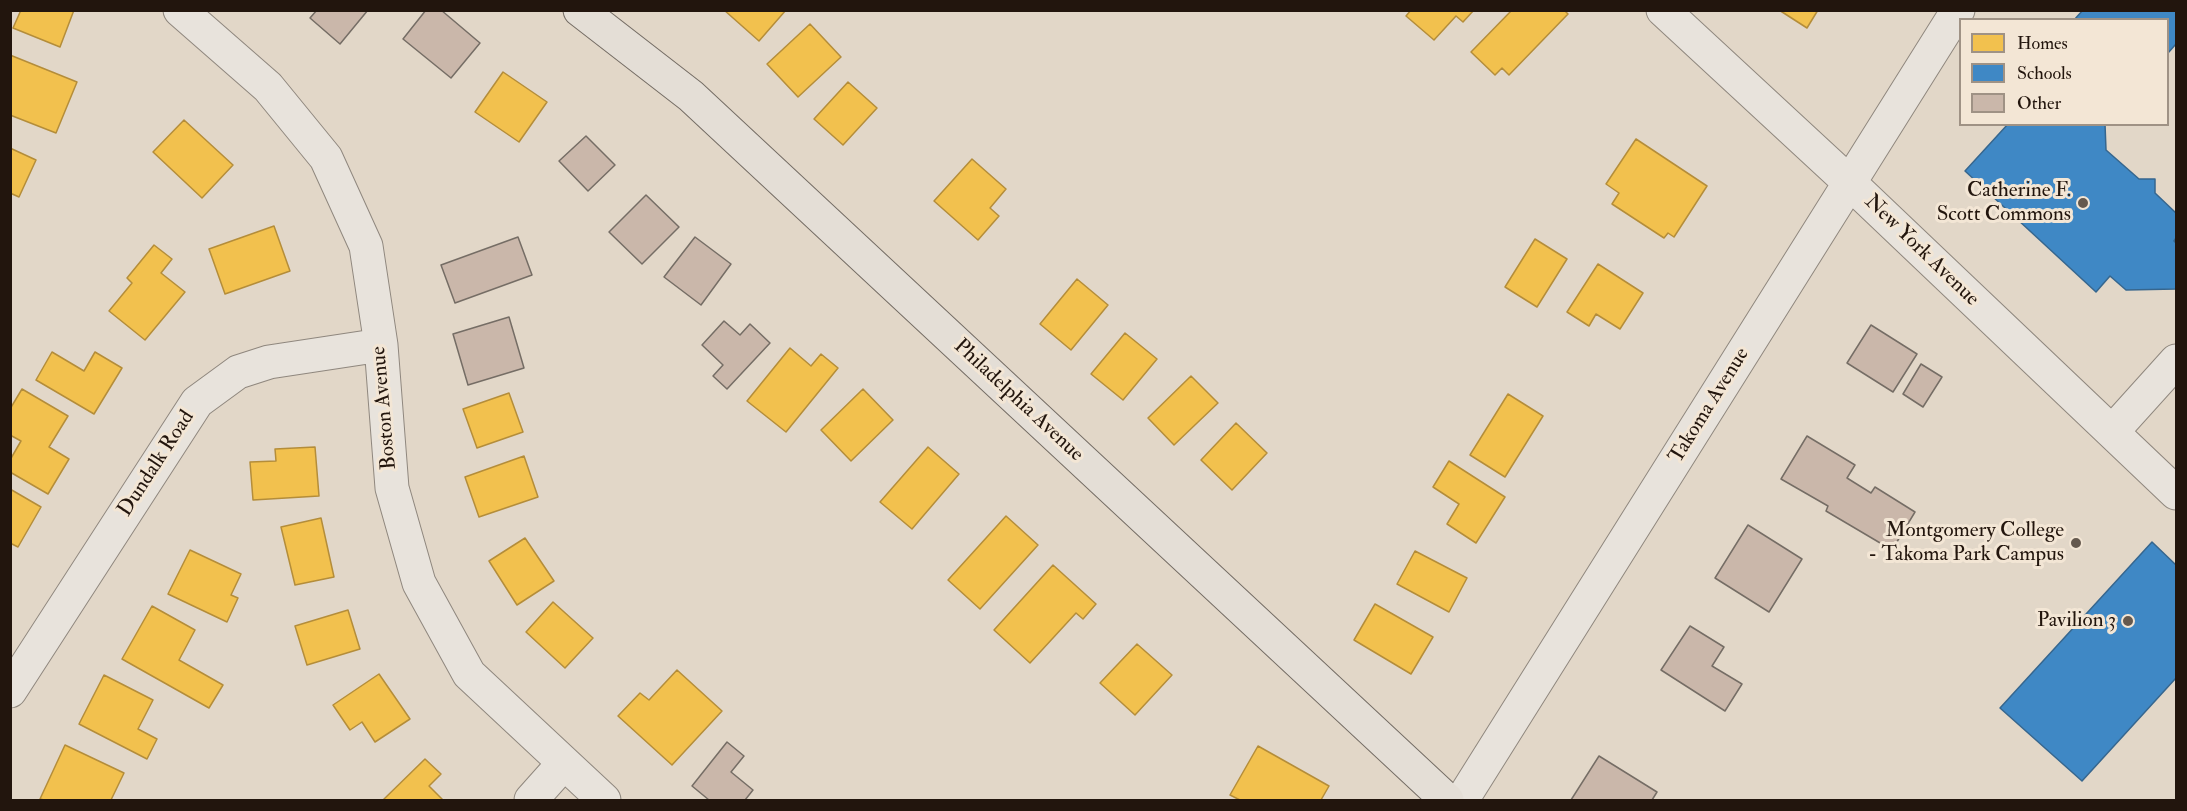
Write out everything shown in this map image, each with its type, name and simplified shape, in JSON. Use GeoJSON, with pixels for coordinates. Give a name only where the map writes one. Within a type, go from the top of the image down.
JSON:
{"type":"FeatureCollection","features":[{"type":"Feature","properties":{"kind":"main road","name":"Philadelphia Avenue"},"geometry":{"type":"LineString","coordinates":[[580,10],[691,96],[1447,801]]}},
{"type":"Feature","properties":{"kind":"street","name":"Boston Avenue"},"geometry":{"type":"LineString","coordinates":[[180,10],[268,87],[326,158],[366,246],[381,345],[392,488],[419,583],[469,674],[604,801]]}},
{"type":"Feature","properties":{"kind":"street","name":"New York Avenue"},"geometry":{"type":"LineString","coordinates":[[1663,10],[1850,183],[2176,493]]}},
{"type":"Feature","properties":{"kind":"street","name":"Takoma Avenue"},"geometry":{"type":"LineString","coordinates":[[1462,801],[1958,10]]}},
{"type":"Feature","properties":{"kind":"street","name":"Dundalk Road"},"geometry":{"type":"LineString","coordinates":[[10,691],[197,402],[238,372],[269,362],[381,345]]}},
{"type":"Feature","properties":{"kind":"street"},"geometry":{"type":"LineString","coordinates":[[2112,432],[2176,361]]}},
{"type":"Feature","properties":{"kind":"street"},"geometry":{"type":"LineString","coordinates":[[531,801],[564,763]]}},
{"type":"Feature","properties":{"kind":"building: Homes"},"geometry":{"type":"Polygon","coordinates":[[[21,10],[74,10],[60,47],[13,28],[21,10]]]}},
{"type":"Feature","properties":{"kind":"building: Homes"},"geometry":{"type":"Polygon","coordinates":[[[724,10],[786,10],[759,41],[724,10]]]}},
{"type":"Feature","properties":{"kind":"building: Homes"},"geometry":{"type":"Polygon","coordinates":[[[1411,10],[1474,10],[1463,22],[1456,16],[1434,40],[1406,16],[1411,10]]]}},
{"type":"Feature","properties":{"kind":"building: Homes"},"geometry":{"type":"Polygon","coordinates":[[[1512,10],[1564,10],[1568,14],[1509,75],[1502,68],[1495,75],[1471,52],[1512,10]]]}},
{"type":"Feature","properties":{"kind":"building: Homes"},"geometry":{"type":"Polygon","coordinates":[[[1779,10],[1818,10],[1807,28],[1779,10]]]}},
{"type":"Feature","properties":{"kind":"building: Homes"},"geometry":{"type":"Polygon","coordinates":[[[810,24],[841,57],[798,97],[767,64],[810,24]]]}},
{"type":"Feature","properties":{"kind":"building: Homes"},"geometry":{"type":"Polygon","coordinates":[[[10,55],[77,82],[56,133],[10,115],[10,55]]]}},
{"type":"Feature","properties":{"kind":"building: Homes"},"geometry":{"type":"Polygon","coordinates":[[[503,72],[547,102],[519,142],[475,112],[503,72]]]}},
{"type":"Feature","properties":{"kind":"building: Homes"},"geometry":{"type":"Polygon","coordinates":[[[848,82],[877,108],[843,145],[814,119],[848,82]]]}},
{"type":"Feature","properties":{"kind":"building: Homes"},"geometry":{"type":"Polygon","coordinates":[[[184,120],[233,165],[202,198],[153,152],[184,120]]]}},
{"type":"Feature","properties":{"kind":"building: Homes"},"geometry":{"type":"Polygon","coordinates":[[[1636,139],[1707,186],[1674,237],[1668,233],[1664,238],[1612,204],[1619,193],[1606,184],[1636,139]]]}},
{"type":"Feature","properties":{"kind":"building: Homes"},"geometry":{"type":"Polygon","coordinates":[[[10,148],[36,160],[19,197],[10,193],[10,148]]]}},
{"type":"Feature","properties":{"kind":"building: Homes"},"geometry":{"type":"Polygon","coordinates":[[[972,159],[1006,189],[990,208],[999,216],[978,240],[934,201],[972,159]]]}},
{"type":"Feature","properties":{"kind":"building: Homes"},"geometry":{"type":"Polygon","coordinates":[[[274,226],[290,271],[225,294],[209,249],[274,226]]]}},
{"type":"Feature","properties":{"kind":"building: Homes"},"geometry":{"type":"Polygon","coordinates":[[[1535,239],[1567,259],[1537,307],[1505,287],[1535,239]]]}},
{"type":"Feature","properties":{"kind":"building: Homes"},"geometry":{"type":"Polygon","coordinates":[[[154,245],[172,259],[161,273],[185,292],[145,340],[109,311],[132,283],[127,278],[154,245]]]}},
{"type":"Feature","properties":{"kind":"building: Homes"},"geometry":{"type":"Polygon","coordinates":[[[1598,264],[1643,293],[1620,329],[1596,314],[1589,326],[1567,312],[1598,264]]]}},
{"type":"Feature","properties":{"kind":"building: Homes"},"geometry":{"type":"Polygon","coordinates":[[[1077,279],[1108,305],[1071,350],[1040,324],[1077,279]]]}},
{"type":"Feature","properties":{"kind":"building: Homes"},"geometry":{"type":"Polygon","coordinates":[[[1125,333],[1157,359],[1123,400],[1091,374],[1125,333]]]}},
{"type":"Feature","properties":{"kind":"building: Homes"},"geometry":{"type":"Polygon","coordinates":[[[790,348],[811,366],[821,354],[838,368],[786,432],[747,401],[790,348]]]}},
{"type":"Feature","properties":{"kind":"building: Homes"},"geometry":{"type":"Polygon","coordinates":[[[52,352],[84,371],[95,352],[122,368],[94,414],[36,380],[52,352]]]}},
{"type":"Feature","properties":{"kind":"building: Homes"},"geometry":{"type":"Polygon","coordinates":[[[1191,376],[1218,403],[1174,445],[1148,418],[1191,376]]]}},
{"type":"Feature","properties":{"kind":"building: Homes"},"geometry":{"type":"Polygon","coordinates":[[[22,389],[68,416],[49,447],[69,459],[48,494],[10,472],[10,460],[21,441],[10,435],[10,409],[22,389]]]}},
{"type":"Feature","properties":{"kind":"building: Homes"},"geometry":{"type":"Polygon","coordinates":[[[863,389],[893,420],[851,461],[821,430],[863,389]]]}},
{"type":"Feature","properties":{"kind":"building: Homes"},"geometry":{"type":"Polygon","coordinates":[[[509,393],[523,432],[477,448],[463,409],[509,393]]]}},
{"type":"Feature","properties":{"kind":"building: Homes"},"geometry":{"type":"Polygon","coordinates":[[[1508,394],[1543,416],[1505,477],[1470,455],[1508,394]]]}},
{"type":"Feature","properties":{"kind":"building: Homes"},"geometry":{"type":"Polygon","coordinates":[[[1236,423],[1267,453],[1232,490],[1201,460],[1236,423]]]}},
{"type":"Feature","properties":{"kind":"building: Homes"},"geometry":{"type":"Polygon","coordinates":[[[315,447],[319,496],[253,500],[250,462],[276,461],[275,449],[315,447]]]}},
{"type":"Feature","properties":{"kind":"building: Homes"},"geometry":{"type":"Polygon","coordinates":[[[928,447],[959,474],[912,529],[880,502],[928,447]]]}},
{"type":"Feature","properties":{"kind":"building: Homes"},"geometry":{"type":"Polygon","coordinates":[[[524,456],[538,497],[479,517],[465,477],[524,456]]]}},
{"type":"Feature","properties":{"kind":"building: Homes"},"geometry":{"type":"Polygon","coordinates":[[[1449,461],[1505,497],[1476,543],[1447,524],[1459,504],[1433,487],[1449,461]]]}},
{"type":"Feature","properties":{"kind":"building: Homes"},"geometry":{"type":"Polygon","coordinates":[[[10,489],[41,507],[18,547],[10,543],[10,489]]]}},
{"type":"Feature","properties":{"kind":"building: Homes"},"geometry":{"type":"Polygon","coordinates":[[[1006,516],[1038,545],[980,609],[948,580],[1006,516]]]}},
{"type":"Feature","properties":{"kind":"building: Homes"},"geometry":{"type":"Polygon","coordinates":[[[321,518],[334,577],[295,585],[281,527],[321,518]]]}},
{"type":"Feature","properties":{"kind":"building: Homes"},"geometry":{"type":"Polygon","coordinates":[[[525,538],[554,581],[517,605],[489,561],[525,538]]]}},
{"type":"Feature","properties":{"kind":"building: Homes"},"geometry":{"type":"Polygon","coordinates":[[[190,550],[241,574],[231,595],[238,598],[227,622],[168,594],[190,550]]]}},
{"type":"Feature","properties":{"kind":"building: Homes"},"geometry":{"type":"Polygon","coordinates":[[[1415,551],[1467,578],[1449,612],[1397,584],[1415,551]]]}},
{"type":"Feature","properties":{"kind":"building: Homes"},"geometry":{"type":"Polygon","coordinates":[[[1053,565],[1096,604],[1083,619],[1076,613],[1030,663],[994,630],[1053,565]]]}},
{"type":"Feature","properties":{"kind":"building: Homes"},"geometry":{"type":"Polygon","coordinates":[[[553,602],[593,638],[565,668],[526,632],[553,602]]]}},
{"type":"Feature","properties":{"kind":"building: Homes"},"geometry":{"type":"Polygon","coordinates":[[[1375,604],[1433,637],[1411,674],[1354,640],[1375,604]]]}},
{"type":"Feature","properties":{"kind":"building: Homes"},"geometry":{"type":"Polygon","coordinates":[[[152,606],[195,630],[179,660],[223,685],[209,708],[122,659],[152,606]]]}},
{"type":"Feature","properties":{"kind":"building: Homes"},"geometry":{"type":"Polygon","coordinates":[[[348,610],[360,649],[307,665],[295,626],[348,610]]]}},
{"type":"Feature","properties":{"kind":"building: Homes"},"geometry":{"type":"Polygon","coordinates":[[[1137,644],[1172,675],[1135,715],[1100,683],[1137,644]]]}},
{"type":"Feature","properties":{"kind":"building: Homes"},"geometry":{"type":"Polygon","coordinates":[[[677,670],[722,711],[672,765],[618,716],[640,693],[649,700],[677,670]]]}},
{"type":"Feature","properties":{"kind":"building: Homes"},"geometry":{"type":"Polygon","coordinates":[[[379,674],[410,719],[375,742],[362,722],[350,730],[333,705],[379,674]]]}},
{"type":"Feature","properties":{"kind":"building: Homes"},"geometry":{"type":"Polygon","coordinates":[[[104,675],[153,700],[138,729],[157,739],[147,759],[79,724],[104,675]]]}},
{"type":"Feature","properties":{"kind":"building: Homes"},"geometry":{"type":"Polygon","coordinates":[[[65,745],[124,773],[111,800],[40,799],[65,745]]]}},
{"type":"Feature","properties":{"kind":"building: Homes"},"geometry":{"type":"Polygon","coordinates":[[[1258,746],[1329,786],[1321,800],[1240,800],[1230,795],[1258,746]]]}},
{"type":"Feature","properties":{"kind":"building: Homes"},"geometry":{"type":"Polygon","coordinates":[[[425,759],[441,774],[429,786],[443,800],[383,800],[425,759]]]}},
{"type":"Feature","properties":{"kind":"building: Schools"},"geometry":{"type":"Polygon","coordinates":[[[2083,10],[2176,10],[2176,44],[2169,52],[2169,18],[2076,18],[2083,10]]]}},
{"type":"Feature","properties":{"kind":"building: Schools","name":"Catherine F. Scott Commons"},"geometry":{"type":"Polygon","coordinates":[[[2006,126],[2105,126],[2106,150],[2139,179],[2155,179],[2155,193],[2176,213],[2174,241],[2176,243],[2176,289],[2126,290],[2110,276],[2096,292],[1965,171],[2006,126]]]}},
{"type":"Feature","properties":{"kind":"building: Schools","name":"Pavilion 3"},"geometry":{"type":"Polygon","coordinates":[[[2152,542],[2176,565],[2176,678],[2082,781],[2000,708],[2152,542]]]}},
{"type":"Feature","properties":{"kind":"building: Other"},"geometry":{"type":"Polygon","coordinates":[[[317,10],[368,10],[340,44],[310,18],[317,10]]]}},
{"type":"Feature","properties":{"kind":"building: Other"},"geometry":{"type":"Polygon","coordinates":[[[426,10],[441,10],[480,43],[451,78],[403,39],[426,10]]]}},
{"type":"Feature","properties":{"kind":"building: Other"},"geometry":{"type":"Polygon","coordinates":[[[586,136],[615,165],[588,191],[559,161],[586,136]]]}},
{"type":"Feature","properties":{"kind":"building: Other"},"geometry":{"type":"Polygon","coordinates":[[[646,195],[679,227],[642,264],[609,232],[646,195]]]}},
{"type":"Feature","properties":{"kind":"building: Other"},"geometry":{"type":"Polygon","coordinates":[[[518,237],[532,275],[455,303],[441,265],[518,237]]]}},
{"type":"Feature","properties":{"kind":"building: Other"},"geometry":{"type":"Polygon","coordinates":[[[695,237],[731,264],[701,305],[664,277],[695,237]]]}},
{"type":"Feature","properties":{"kind":"building: Other"},"geometry":{"type":"Polygon","coordinates":[[[509,317],[524,368],[468,385],[453,334],[509,317]]]}},
{"type":"Feature","properties":{"kind":"building: Other"},"geometry":{"type":"Polygon","coordinates":[[[724,321],[740,335],[750,324],[770,343],[727,389],[713,376],[723,365],[702,345],[724,321]]]}},
{"type":"Feature","properties":{"kind":"building: Other"},"geometry":{"type":"Polygon","coordinates":[[[1871,325],[1917,354],[1893,392],[1847,363],[1871,325]]]}},
{"type":"Feature","properties":{"kind":"building: Other"},"geometry":{"type":"Polygon","coordinates":[[[1921,364],[1942,377],[1923,407],[1903,394],[1921,364]]]}},
{"type":"Feature","properties":{"kind":"building: Other"},"geometry":{"type":"Polygon","coordinates":[[[1807,436],[1855,465],[1847,478],[1871,493],[1875,487],[1915,512],[1892,550],[1826,511],[1828,506],[1781,479],[1807,436]]]}},
{"type":"Feature","properties":{"kind":"building: Other"},"geometry":{"type":"Polygon","coordinates":[[[1748,525],[1802,559],[1769,612],[1715,578],[1748,525]]]}},
{"type":"Feature","properties":{"kind":"building: Other"},"geometry":{"type":"Polygon","coordinates":[[[1690,626],[1724,647],[1712,666],[1742,684],[1725,711],[1661,670],[1690,626]]]}},
{"type":"Feature","properties":{"kind":"building: Other"},"geometry":{"type":"Polygon","coordinates":[[[727,742],[744,756],[731,772],[753,790],[745,800],[709,800],[692,786],[727,742]]]}},
{"type":"Feature","properties":{"kind":"building: Other"},"geometry":{"type":"Polygon","coordinates":[[[1599,756],[1657,792],[1652,800],[1571,800],[1599,756]]]}},
{"type":"Feature","properties":{"kind":"place","name":"Catherine F. Scott Commons"},"geometry":{"type":"Point","coordinates":[2083,203]}},
{"type":"Feature","properties":{"kind":"place","name":"Montgomery College - Takoma Park Campus"},"geometry":{"type":"Point","coordinates":[2076,543]}},
{"type":"Feature","properties":{"kind":"place","name":"Pavilion 3"},"geometry":{"type":"Point","coordinates":[2128,621]}}]}
